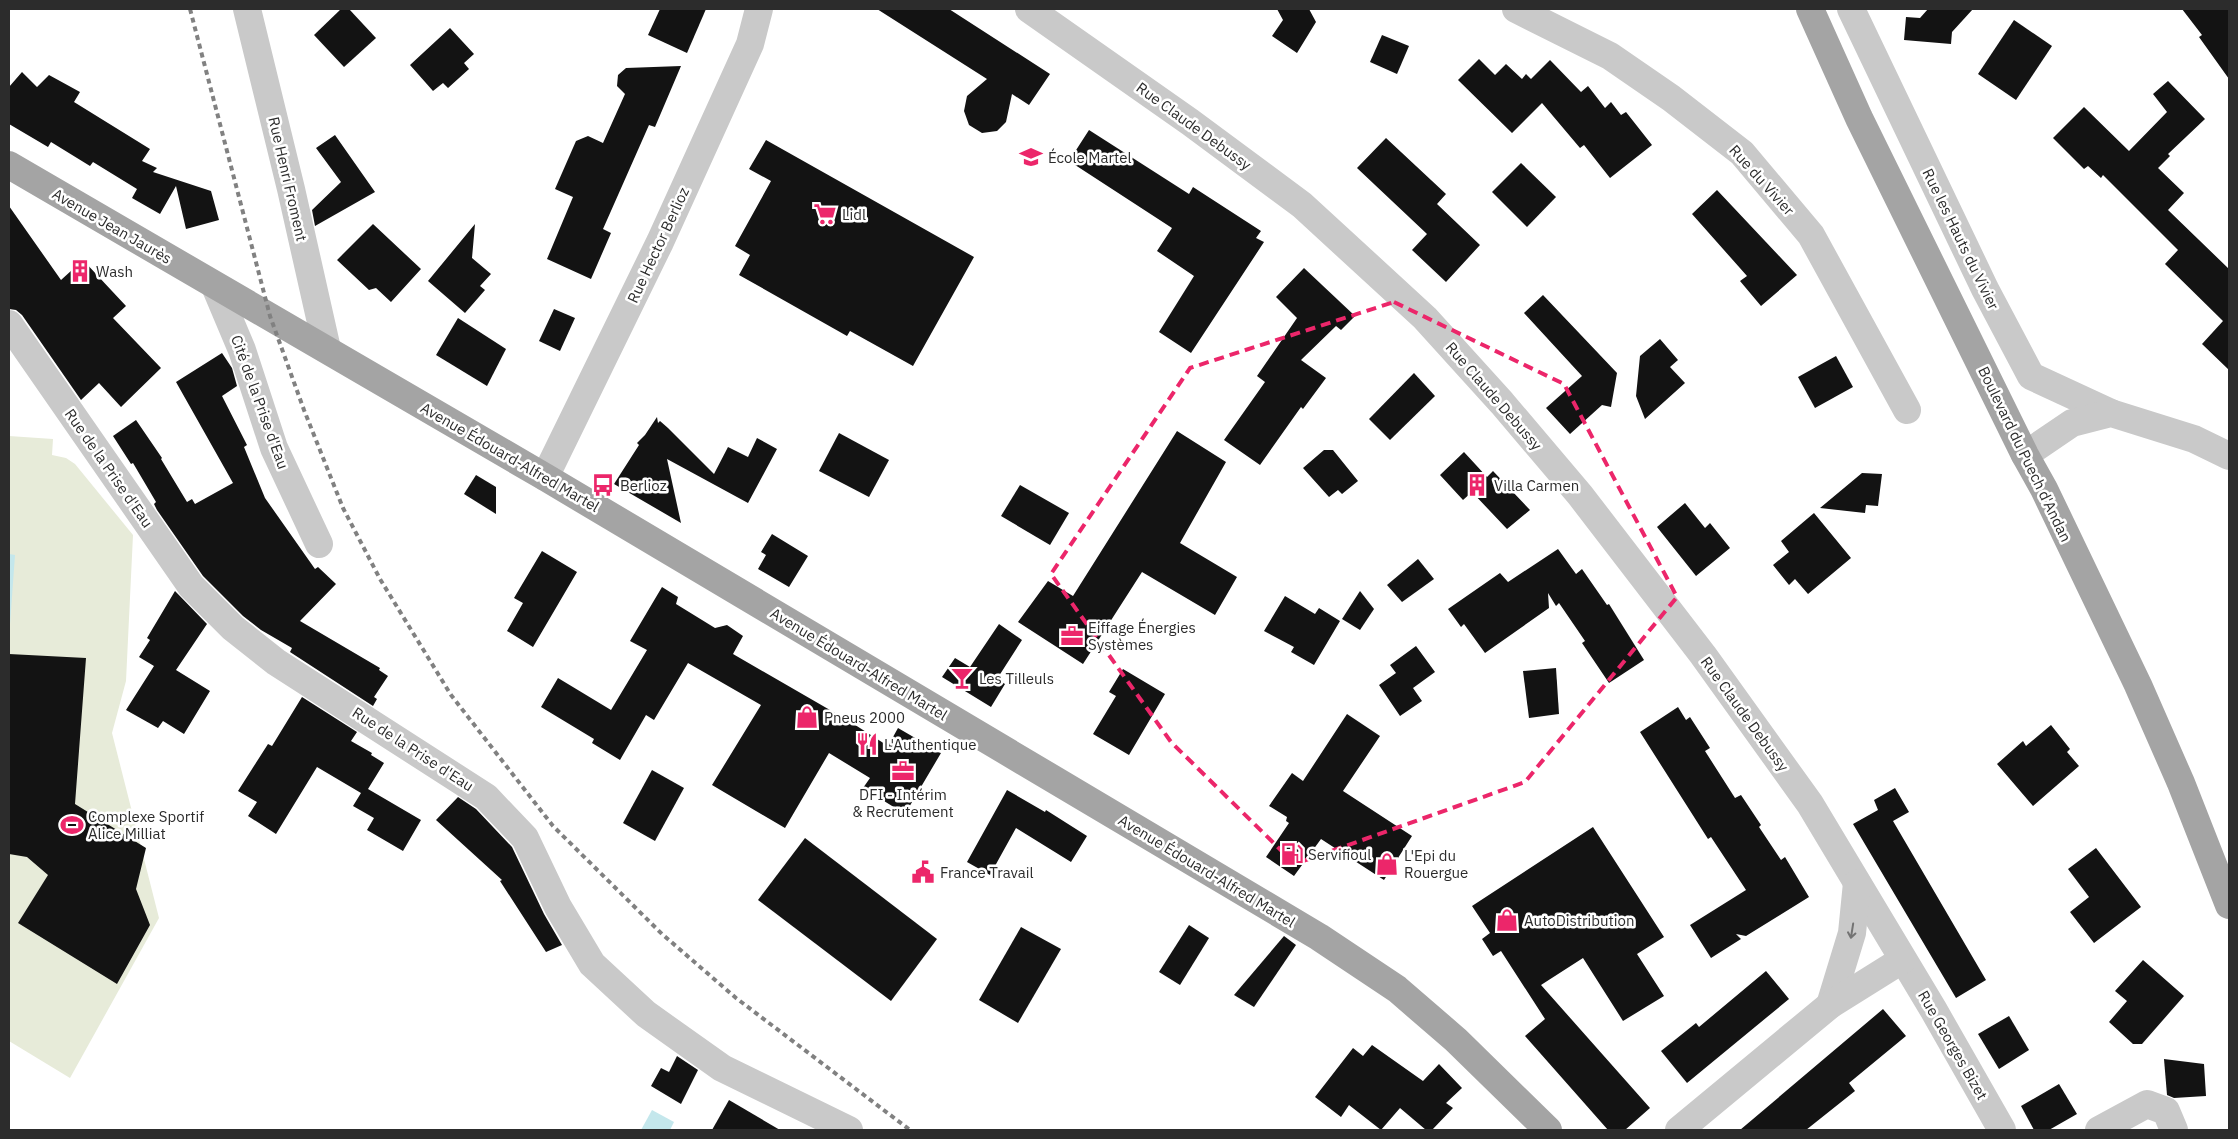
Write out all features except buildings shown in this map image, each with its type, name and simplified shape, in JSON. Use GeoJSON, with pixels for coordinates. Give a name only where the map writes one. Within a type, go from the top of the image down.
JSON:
{"type":"FeatureCollection","features":[{"type":"Feature","properties":{"kind":"main road","name":"Boulevard du Puech d'Andan"},"geometry":{"type":"LineString","coordinates":[[1810,9],[1859,118],[2024,455],[2044,490],[2138,685],[2181,783],[2229,905]]}},
{"type":"Feature","properties":{"kind":"main road","name":"Avenue Jean Jaurès"},"geometry":{"type":"LineString","coordinates":[[9,165],[215,286]]}},
{"type":"Feature","properties":{"kind":"main road","name":"Avenue Édouard-Alfred Martel"},"geometry":{"type":"LineString","coordinates":[[215,286],[327,349],[545,477],[1319,937],[1397,989],[1456,1040],[1548,1130]]}},
{"type":"Feature","properties":{"kind":"street","name":"Rue Henri Froment"},"geometry":{"type":"LineString","coordinates":[[247,9],[291,189],[327,349]]}},
{"type":"Feature","properties":{"kind":"street","name":"Rue Hector Berlioz"},"geometry":{"type":"LineString","coordinates":[[545,477],[660,242],[750,44],[759,9]]}},
{"type":"Feature","properties":{"kind":"street","name":"Rue Claude Debussy"},"geometry":{"type":"LineString","coordinates":[[1029,9],[1190,122],[1302,206],[1426,318],[1502,403],[1580,495],[1703,655],[1810,804],[1902,960]]}},
{"type":"Feature","properties":{"kind":"street","name":"Rue du Vivier"},"geometry":{"type":"LineString","coordinates":[[1516,9],[1610,56],[1671,98],[1742,153],[1811,235],[1907,410]]}},
{"type":"Feature","properties":{"kind":"street","name":"Rue les Hauts du Vivier"},"geometry":{"type":"LineString","coordinates":[[1855,13],[1985,289],[2031,376],[2111,413],[2194,439],[2229,456]]}},
{"type":"Feature","properties":{"kind":"street","name":"Cité de la Prise d'Eau"},"geometry":{"type":"LineString","coordinates":[[215,286],[242,350],[274,448],[319,544]]}},
{"type":"Feature","properties":{"kind":"street","name":"Rue de la Prise d'Eau"},"geometry":{"type":"LineString","coordinates":[[9,324],[191,586],[233,628],[276,662],[486,797],[525,838],[558,907],[592,964],[646,1014],[722,1068],[849,1130]]}},
{"type":"Feature","properties":{"kind":"street"},"geometry":{"type":"LineString","coordinates":[[2024,455],[2072,423],[2111,413]]}},
{"type":"Feature","properties":{"kind":"street"},"geometry":{"type":"LineString","coordinates":[[1830,1004],[1852,932],[1857,883]]}},
{"type":"Feature","properties":{"kind":"street"},"geometry":{"type":"LineString","coordinates":[[1679,1130],[1830,1004],[1902,960]]}},
{"type":"Feature","properties":{"kind":"street","name":"Rue Georges Bizet"},"geometry":{"type":"LineString","coordinates":[[1902,960],[1933,1008],[2002,1130]]}},
{"type":"Feature","properties":{"kind":"street"},"geometry":{"type":"LineString","coordinates":[[2099,1130],[2147,1104],[2166,1111],[2174,1130]]}},
{"type":"Feature","properties":{"kind":"highlighted area"},"geometry":{"type":"Polygon","coordinates":[[[1394,302],[1564,384],[1677,597],[1525,782],[1295,864],[1171,742],[1051,574],[1190,368],[1394,302]]]}},
{"type":"Feature","properties":{"kind":"green space","name":"Complexe Sportif Alice Milliat"},"geometry":{"type":"Polygon","coordinates":[[[9,436],[53,439],[52,455],[66,458],[75,464],[133,535],[126,681],[112,733],[159,918],[70,1078],[9,1041],[9,436]]]}},
{"type":"Feature","properties":{"kind":"water"},"geometry":{"type":"Polygon","coordinates":[[[9,554],[15,555],[9,638],[9,554]]]}},
{"type":"Feature","properties":{"kind":"water"},"geometry":{"type":"Polygon","coordinates":[[[652,1110],[674,1122],[670,1130],[641,1130],[652,1110]]]}},
{"type":"Feature","properties":{"kind":"railway"},"geometry":{"type":"LineString","coordinates":[[190,9],[270,316],[304,410],[343,508],[380,579],[451,695],[553,826],[662,934],[736,998],[910,1130]]}},
{"type":"Feature","properties":{"kind":"place","name":"École Martel"},"geometry":{"type":"Point","coordinates":[1031,157]}},
{"type":"Feature","properties":{"kind":"place","name":"Lidl"},"geometry":{"type":"Point","coordinates":[825,214]}},
{"type":"Feature","properties":{"kind":"place","name":"Wash"},"geometry":{"type":"Point","coordinates":[80,271]}},
{"type":"Feature","properties":{"kind":"place","name":"Berlioz"},"geometry":{"type":"Point","coordinates":[603,485]}},
{"type":"Feature","properties":{"kind":"place","name":"Villa Carmen"},"geometry":{"type":"Point","coordinates":[1477,485]}},
{"type":"Feature","properties":{"kind":"place","name":"Eiffage Énergies Systèmes"},"geometry":{"type":"Point","coordinates":[1072,636]}},
{"type":"Feature","properties":{"kind":"place","name":"Les Tilleuls"},"geometry":{"type":"Point","coordinates":[962,678]}},
{"type":"Feature","properties":{"kind":"place","name":"Pneus 2000"},"geometry":{"type":"Point","coordinates":[807,717]}},
{"type":"Feature","properties":{"kind":"place","name":"L'Authentique"},"geometry":{"type":"Point","coordinates":[867,744]}},
{"type":"Feature","properties":{"kind":"place","name":"DFI - Intérim & Recrutement"},"geometry":{"type":"Point","coordinates":[903,771]}},
{"type":"Feature","properties":{"kind":"place","name":"Complexe Sportif Alice Milliat"},"geometry":{"type":"Point","coordinates":[72,825]}},
{"type":"Feature","properties":{"kind":"place","name":"Servifioul"},"geometry":{"type":"Point","coordinates":[1292,854]}},
{"type":"Feature","properties":{"kind":"place","name":"L'Epi du Rouergue"},"geometry":{"type":"Point","coordinates":[1387,864]}},
{"type":"Feature","properties":{"kind":"place","name":"France Travail"},"geometry":{"type":"Point","coordinates":[923,872]}},
{"type":"Feature","properties":{"kind":"place","name":"AutoDistribution"},"geometry":{"type":"Point","coordinates":[1507,920]}}]}
